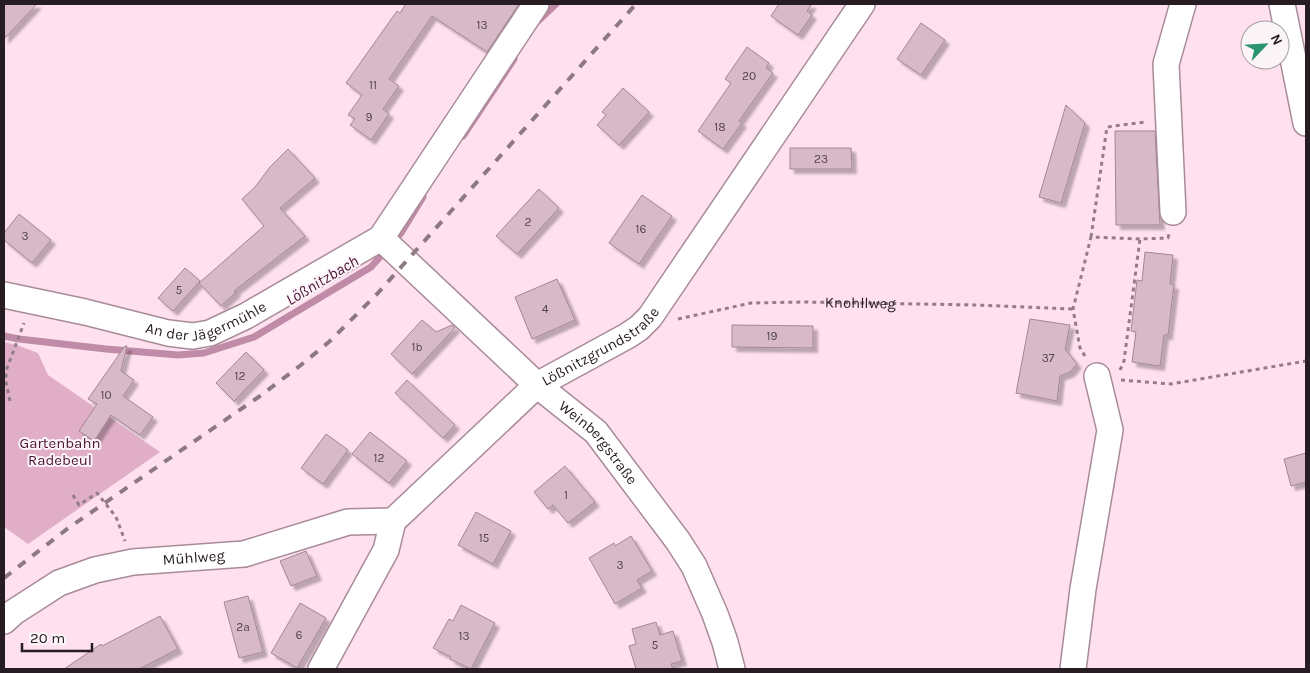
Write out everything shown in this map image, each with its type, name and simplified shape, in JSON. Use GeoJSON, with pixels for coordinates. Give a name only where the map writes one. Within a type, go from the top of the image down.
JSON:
{"type":"FeatureCollection","features":[{"type":"Feature","properties":{"kind":"street","name":"An der Jägermühle"},"geometry":{"type":"LineString","coordinates":[[4,295],[85,312],[168,333],[193,336],[221,328],[387,244],[536,4]]}},
{"type":"Feature","properties":{"kind":"street","name":"Lößnitzgrundstraße"},"geometry":{"type":"LineString","coordinates":[[393,521],[537,385],[628,336],[650,317],[862,4]]}},
{"type":"Feature","properties":{"kind":"street"},"geometry":{"type":"LineString","coordinates":[[1173,212],[1166,64],[1183,4]]}},
{"type":"Feature","properties":{"kind":"street"},"geometry":{"type":"LineString","coordinates":[[1282,4],[1306,123]]}},
{"type":"Feature","properties":{"kind":"street","name":"Weinbergstraße"},"geometry":{"type":"LineString","coordinates":[[387,244],[537,385],[596,432],[678,541],[694,566],[705,588],[725,642],[732,669]]}},
{"type":"Feature","properties":{"kind":"street"},"geometry":{"type":"LineString","coordinates":[[1073,669],[1083,588],[1110,430],[1106,378]]}},
{"type":"Feature","properties":{"kind":"street"},"geometry":{"type":"LineString","coordinates":[[321,669],[386,550],[393,521]]}},
{"type":"Feature","properties":{"kind":"street","name":"Mühlweg"},"geometry":{"type":"LineString","coordinates":[[4,621],[14,612],[58,584],[95,570],[133,562],[244,554],[348,522],[393,521]]}},
{"type":"Feature","properties":{"kind":"path"},"geometry":{"type":"LineString","coordinates":[[1168,104],[1154,121],[1107,127],[1091,237],[1073,309],[1080,348],[1106,378],[1171,384],[1306,361]]}},
{"type":"Feature","properties":{"kind":"path"},"geometry":{"type":"LineString","coordinates":[[1091,237],[1140,239],[1124,361],[1106,378]]}},
{"type":"Feature","properties":{"kind":"path"},"geometry":{"type":"LineString","coordinates":[[10,401],[6,371],[24,322],[34,302]]}},
{"type":"Feature","properties":{"kind":"path","name":"Knohllweg"},"geometry":{"type":"LineString","coordinates":[[650,317],[668,321],[751,303],[803,302],[977,304],[1073,309]]}},
{"type":"Feature","properties":{"kind":"path"},"geometry":{"type":"LineString","coordinates":[[73,496],[79,505],[97,493],[116,517]]}},
{"type":"Feature","properties":{"kind":"green space","name":"Gartenbahn Radebeul"},"geometry":{"type":"Polygon","coordinates":[[[4,342],[38,353],[48,375],[160,452],[28,544],[4,527],[4,342]]]}},
{"type":"Feature","properties":{"kind":"building"},"geometry":{"type":"Polygon","coordinates":[[[4,4],[37,4],[4,39],[4,4]]]}},
{"type":"Feature","properties":{"kind":"building"},"geometry":{"type":"Polygon","coordinates":[[[406,4],[519,4],[487,52],[432,16],[389,79],[399,86],[383,109],[389,114],[371,140],[350,125],[355,119],[348,115],[362,95],[346,83],[397,11],[400,13],[406,4]]]}},
{"type":"Feature","properties":{"kind":"building"},"geometry":{"type":"Polygon","coordinates":[[[779,4],[812,4],[807,11],[812,15],[798,35],[771,16],[779,4]]]}},
{"type":"Feature","properties":{"kind":"building"},"geometry":{"type":"Polygon","coordinates":[[[921,23],[945,40],[921,75],[897,59],[921,23]]]}},
{"type":"Feature","properties":{"kind":"building"},"geometry":{"type":"Polygon","coordinates":[[[747,47],[769,63],[766,68],[773,73],[739,121],[742,123],[723,149],[698,131],[731,83],[725,79],[747,47]]]}},
{"type":"Feature","properties":{"kind":"building"},"geometry":{"type":"Polygon","coordinates":[[[623,88],[649,112],[619,145],[597,125],[606,115],[602,112],[623,88]]]}},
{"type":"Feature","properties":{"kind":"building"},"geometry":{"type":"Polygon","coordinates":[[[1066,105],[1085,123],[1061,203],[1039,197],[1066,105]]]}},
{"type":"Feature","properties":{"kind":"building"},"geometry":{"type":"Polygon","coordinates":[[[1115,131],[1155,131],[1160,225],[1116,225],[1115,131]]]}},
{"type":"Feature","properties":{"kind":"building"},"geometry":{"type":"Polygon","coordinates":[[[790,148],[851,148],[852,169],[790,169],[790,148]]]}},
{"type":"Feature","properties":{"kind":"building"},"geometry":{"type":"Polygon","coordinates":[[[288,149],[315,178],[280,208],[305,236],[234,291],[236,292],[221,306],[199,283],[264,226],[242,199],[288,149]]]}},
{"type":"Feature","properties":{"kind":"building"},"geometry":{"type":"Polygon","coordinates":[[[539,189],[559,208],[517,254],[496,236],[539,189]]]}},
{"type":"Feature","properties":{"kind":"building"},"geometry":{"type":"Polygon","coordinates":[[[642,195],[672,216],[639,264],[609,243],[642,195]]]}},
{"type":"Feature","properties":{"kind":"building"},"geometry":{"type":"Polygon","coordinates":[[[19,214],[51,240],[32,263],[4,240],[4,233],[19,214]]]}},
{"type":"Feature","properties":{"kind":"building"},"geometry":{"type":"Polygon","coordinates":[[[1145,252],[1173,255],[1170,284],[1174,285],[1168,335],[1164,335],[1160,366],[1132,362],[1136,332],[1131,331],[1137,280],[1142,281],[1145,252]]]}},
{"type":"Feature","properties":{"kind":"building"},"geometry":{"type":"Polygon","coordinates":[[[185,268],[200,281],[173,311],[158,298],[185,268]]]}},
{"type":"Feature","properties":{"kind":"building"},"geometry":{"type":"Polygon","coordinates":[[[557,279],[575,320],[532,339],[515,297],[557,279]]]}},
{"type":"Feature","properties":{"kind":"building"},"geometry":{"type":"Polygon","coordinates":[[[1030,319],[1070,325],[1065,349],[1077,364],[1070,372],[1060,376],[1057,401],[1016,393],[1030,319]]]}},
{"type":"Feature","properties":{"kind":"building"},"geometry":{"type":"Polygon","coordinates":[[[422,320],[436,332],[452,325],[455,328],[412,374],[391,354],[422,320]]]}},
{"type":"Feature","properties":{"kind":"building"},"geometry":{"type":"Polygon","coordinates":[[[732,325],[813,326],[813,348],[732,347],[732,325]]]}},
{"type":"Feature","properties":{"kind":"building"},"geometry":{"type":"Polygon","coordinates":[[[125,346],[127,346],[121,371],[134,380],[123,396],[153,417],[140,435],[111,415],[94,441],[79,431],[97,404],[88,399],[125,346]]]}},
{"type":"Feature","properties":{"kind":"building"},"geometry":{"type":"Polygon","coordinates":[[[246,352],[264,370],[234,401],[216,383],[246,352]]]}},
{"type":"Feature","properties":{"kind":"building"},"geometry":{"type":"Polygon","coordinates":[[[407,380],[455,425],[443,438],[395,393],[407,380]]]}},
{"type":"Feature","properties":{"kind":"building"},"geometry":{"type":"Polygon","coordinates":[[[370,432],[407,461],[389,483],[352,454],[370,432]]]}},
{"type":"Feature","properties":{"kind":"building"},"geometry":{"type":"Polygon","coordinates":[[[326,434],[348,450],[323,484],[301,468],[326,434]]]}},
{"type":"Feature","properties":{"kind":"building"},"geometry":{"type":"Polygon","coordinates":[[[1306,453],[1306,482],[1291,486],[1284,459],[1306,453]]]}},
{"type":"Feature","properties":{"kind":"building"},"geometry":{"type":"Polygon","coordinates":[[[565,466],[595,502],[568,523],[553,505],[548,509],[534,492],[565,466]]]}},
{"type":"Feature","properties":{"kind":"building"},"geometry":{"type":"Polygon","coordinates":[[[476,512],[511,531],[493,564],[458,545],[476,512]]]}},
{"type":"Feature","properties":{"kind":"building"},"geometry":{"type":"Polygon","coordinates":[[[631,536],[652,571],[637,580],[642,588],[615,604],[589,558],[614,543],[615,546],[631,536]]]}},
{"type":"Feature","properties":{"kind":"building"},"geometry":{"type":"Polygon","coordinates":[[[306,551],[317,576],[291,586],[280,561],[306,551]]]}},
{"type":"Feature","properties":{"kind":"building"},"geometry":{"type":"Polygon","coordinates":[[[248,596],[263,652],[239,658],[224,602],[248,596]]]}},
{"type":"Feature","properties":{"kind":"building"},"geometry":{"type":"Polygon","coordinates":[[[300,603],[326,618],[297,668],[271,653],[300,603]]]}},
{"type":"Feature","properties":{"kind":"building"},"geometry":{"type":"Polygon","coordinates":[[[461,605],[495,623],[471,669],[433,648],[449,619],[453,621],[461,605]]]}},
{"type":"Feature","properties":{"kind":"building"},"geometry":{"type":"Polygon","coordinates":[[[160,616],[178,649],[139,669],[64,669],[101,644],[102,646],[160,616]]]}},
{"type":"Feature","properties":{"kind":"building"},"geometry":{"type":"Polygon","coordinates":[[[656,622],[660,635],[673,631],[682,661],[671,664],[673,669],[636,669],[629,646],[636,644],[632,629],[656,622]]]}},
{"type":"Feature","properties":{"kind":"waterway","name":"Lößnitzbach"},"geometry":{"type":"LineString","coordinates":[[538,21],[556,4]]}},
{"type":"Feature","properties":{"kind":"waterway","name":"Lößnitzbach"},"geometry":{"type":"LineString","coordinates":[[463,136],[514,59]]}},
{"type":"Feature","properties":{"kind":"waterway","name":"Lößnitzbach"},"geometry":{"type":"LineString","coordinates":[[4,336],[106,349],[178,355],[204,353],[254,337],[371,267],[401,233],[423,197]]}},
{"type":"Feature","properties":{"kind":"railway"},"geometry":{"type":"LineString","coordinates":[[4,578],[67,529],[260,396],[330,341],[377,294],[636,4]]}}]}
